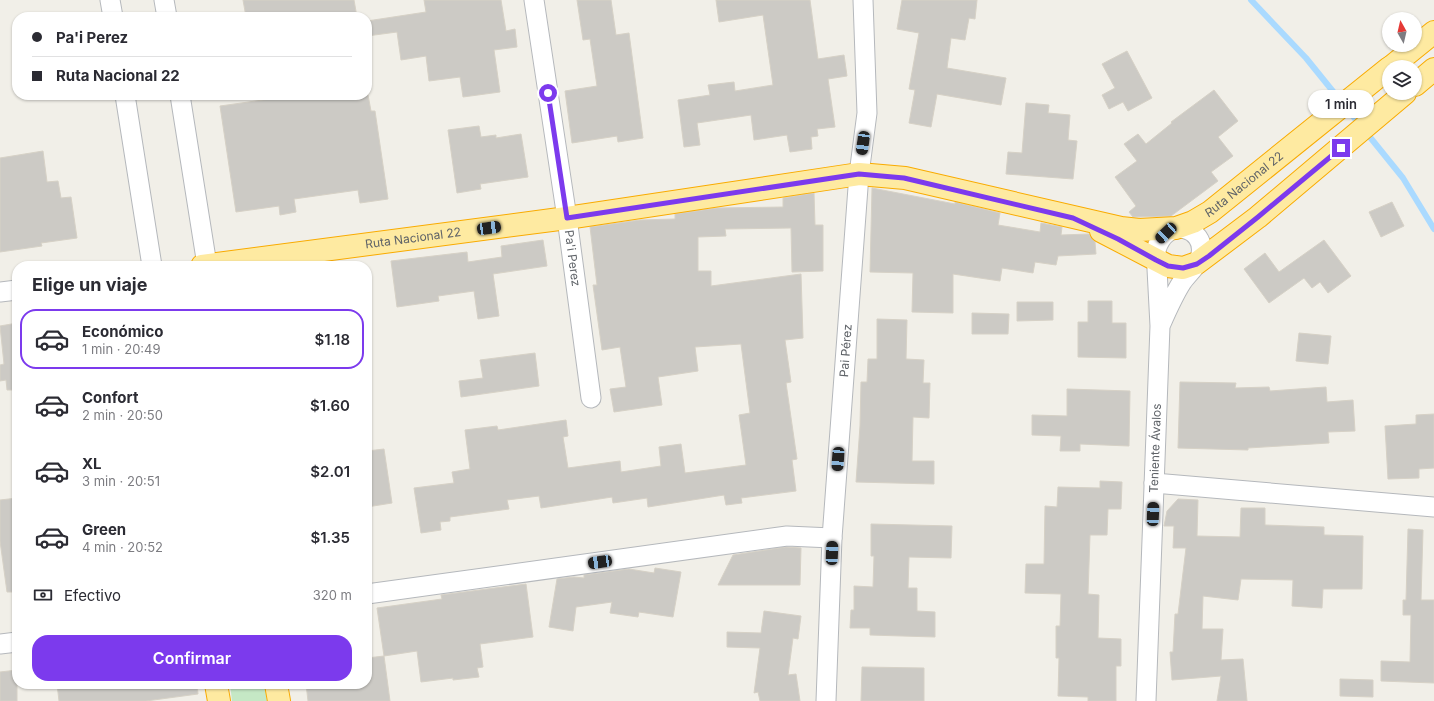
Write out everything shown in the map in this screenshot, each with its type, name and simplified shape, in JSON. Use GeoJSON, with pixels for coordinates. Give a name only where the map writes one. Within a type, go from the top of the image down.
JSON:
{"type":"FeatureCollection","features":[{"type":"Feature","properties":{"kind":"highway","name":"Ruta Nacional 22"},"geometry":{"type":"LineString","coordinates":[[1400,60],[1434,32]]}},
{"type":"Feature","properties":{"kind":"highway"},"geometry":{"type":"LineString","coordinates":[[1422,78],[1434,68]]}},
{"type":"Feature","properties":{"kind":"highway","name":"Ruta Nacional 22"},"geometry":{"type":"LineString","coordinates":[[243,261],[567,218],[859,174],[912,179],[1073,218],[1121,228],[1139,230],[1176,228],[1193,222],[1210,212],[1382,74]]}},
{"type":"Feature","properties":{"kind":"highway","name":"Ruta Nacional 22"},"geometry":{"type":"LineString","coordinates":[[1073,218],[1118,239],[1168,266],[1183,268],[1197,264],[1258,217],[1397,100]]}},
{"type":"Feature","properties":{"kind":"highway"},"geometry":{"type":"LineString","coordinates":[[217,689],[219,701]]}},
{"type":"Feature","properties":{"kind":"highway"},"geometry":{"type":"LineString","coordinates":[[277,689],[279,701]]}},
{"type":"Feature","properties":{"kind":"street"},"geometry":{"type":"LineString","coordinates":[[110,0],[111,12]]}},
{"type":"Feature","properties":{"kind":"street"},"geometry":{"type":"LineString","coordinates":[[164,0],[166,12]]}},
{"type":"Feature","properties":{"kind":"street","name":"Pa'i Perez"},"geometry":{"type":"LineString","coordinates":[[534,0],[567,218],[591,398]]}},
{"type":"Feature","properties":{"kind":"street","name":"Pai Pérez"},"geometry":{"type":"LineString","coordinates":[[826,701],[832,538],[859,174],[867,113],[863,0]]}},
{"type":"Feature","properties":{"kind":"street"},"geometry":{"type":"LineString","coordinates":[[126,100],[151,261]]}},
{"type":"Feature","properties":{"kind":"street"},"geometry":{"type":"LineString","coordinates":[[181,100],[204,261]]}},
{"type":"Feature","properties":{"kind":"street"},"geometry":{"type":"LineString","coordinates":[[1160,326],[1171,300],[1184,279],[1197,264],[1201,254],[1200,244],[1195,235],[1186,229],[1176,228]]}},
{"type":"Feature","properties":{"kind":"street","name":"Teniente Ávalos"},"geometry":{"type":"LineString","coordinates":[[1146,701],[1160,326],[1156,260],[1159,239],[1176,228]]}},
{"type":"Feature","properties":{"kind":"street"},"geometry":{"type":"LineString","coordinates":[[0,292],[12,291]]}},
{"type":"Feature","properties":{"kind":"street"},"geometry":{"type":"LineString","coordinates":[[1154,483],[1434,507]]}},
{"type":"Feature","properties":{"kind":"street"},"geometry":{"type":"LineString","coordinates":[[372,593],[786,536],[832,538]]}},
{"type":"Feature","properties":{"kind":"street"},"geometry":{"type":"LineString","coordinates":[[0,644],[12,643]]}},
{"type":"Feature","properties":{"kind":"green space"},"geometry":{"type":"Polygon","coordinates":[[[231,689],[266,689],[267,701],[232,701],[231,689]]]}},
{"type":"Feature","properties":{"kind":"building"},"geometry":{"type":"Polygon","coordinates":[[[243,0],[354,0],[356,12],[245,12],[243,0]]]}},
{"type":"Feature","properties":{"kind":"building"},"geometry":{"type":"Polygon","coordinates":[[[424,0],[501,0],[506,31],[515,29],[517,47],[494,50],[500,92],[463,97],[460,77],[429,81],[426,56],[401,60],[397,32],[372,35],[372,20],[426,12],[424,0]]]}},
{"type":"Feature","properties":{"kind":"building"},"geometry":{"type":"Polygon","coordinates":[[[577,0],[611,0],[616,35],[629,33],[643,138],[618,142],[617,136],[572,143],[565,91],[597,86],[590,39],[583,40],[577,0]]]}},
{"type":"Feature","properties":{"kind":"building"},"geometry":{"type":"Polygon","coordinates":[[[716,0],[810,0],[818,59],[844,55],[847,76],[828,79],[835,127],[817,129],[818,136],[811,137],[812,149],[790,152],[787,135],[754,140],[751,115],[697,123],[700,145],[684,147],[678,100],[710,95],[708,85],[734,82],[735,91],[773,85],[763,15],[719,22],[716,0]]]}},
{"type":"Feature","properties":{"kind":"building"},"geometry":{"type":"Polygon","coordinates":[[[902,0],[977,0],[975,19],[969,18],[965,40],[951,38],[947,68],[1006,78],[1001,105],[937,94],[931,127],[909,123],[915,90],[909,89],[919,33],[897,29],[902,0]]]}},
{"type":"Feature","properties":{"kind":"building"},"geometry":{"type":"Polygon","coordinates":[[[1127,51],[1152,98],[1128,111],[1123,102],[1109,109],[1102,95],[1115,88],[1102,64],[1127,51]]]}},
{"type":"Feature","properties":{"kind":"building"},"geometry":{"type":"Polygon","coordinates":[[[1214,90],[1238,121],[1218,137],[1233,156],[1211,172],[1218,181],[1171,216],[1133,217],[1129,212],[1136,206],[1115,177],[1137,161],[1124,144],[1138,134],[1146,144],[1172,123],[1171,122],[1214,90]]]}},
{"type":"Feature","properties":{"kind":"building"},"geometry":{"type":"Polygon","coordinates":[[[263,100],[369,100],[371,111],[375,111],[388,199],[360,203],[358,190],[294,199],[296,212],[280,215],[279,206],[236,212],[220,106],[263,100]]]}},
{"type":"Feature","properties":{"kind":"building"},"geometry":{"type":"Polygon","coordinates":[[[1026,103],[1049,105],[1048,113],[1070,115],[1068,140],[1077,141],[1073,179],[1006,174],[1008,152],[1022,153],[1026,103]]]}},
{"type":"Feature","properties":{"kind":"building"},"geometry":{"type":"Polygon","coordinates":[[[479,126],[481,137],[496,135],[496,138],[521,134],[528,177],[480,184],[481,189],[457,193],[448,130],[479,126]]]}},
{"type":"Feature","properties":{"kind":"building"},"geometry":{"type":"Polygon","coordinates":[[[43,151],[47,182],[58,181],[61,198],[71,197],[77,238],[41,243],[42,246],[0,252],[0,158],[43,151]]]}},
{"type":"Feature","properties":{"kind":"building"},"geometry":{"type":"Polygon","coordinates":[[[872,188],[955,204],[955,202],[1000,213],[998,225],[1040,232],[1041,223],[1062,227],[1061,235],[1089,234],[1095,242],[1096,254],[1058,256],[1056,265],[1035,262],[1033,273],[1002,268],[1000,281],[953,274],[953,313],[912,312],[913,273],[870,272],[872,188]]]}},
{"type":"Feature","properties":{"kind":"building"},"geometry":{"type":"Polygon","coordinates":[[[814,193],[815,225],[823,225],[823,271],[792,272],[791,228],[725,229],[726,236],[698,237],[698,271],[711,271],[711,286],[801,274],[803,338],[785,340],[791,382],[786,383],[797,459],[792,460],[796,491],[741,498],[742,503],[726,505],[724,495],[648,507],[647,498],[613,503],[612,497],[541,508],[539,496],[507,500],[509,509],[450,517],[450,521],[440,522],[441,530],[421,533],[414,488],[454,483],[452,472],[470,469],[465,430],[497,426],[498,430],[566,420],[568,436],[563,437],[568,468],[620,461],[621,472],[661,466],[659,447],[681,444],[685,473],[746,465],[739,415],[750,413],[741,344],[695,347],[698,371],[658,377],[662,405],[614,412],[610,389],[626,387],[620,347],[602,350],[593,285],[597,285],[590,227],[640,220],[675,219],[675,214],[717,208],[783,207],[783,198],[814,193]]]}},
{"type":"Feature","properties":{"kind":"building"},"geometry":{"type":"Polygon","coordinates":[[[1392,202],[1404,226],[1381,237],[1369,212],[1392,202]]]}},
{"type":"Feature","properties":{"kind":"building"},"geometry":{"type":"Polygon","coordinates":[[[543,240],[547,266],[493,274],[499,316],[478,319],[474,291],[438,296],[439,301],[397,307],[391,261],[467,252],[468,262],[502,257],[501,246],[543,240]]]}},
{"type":"Feature","properties":{"kind":"building"},"geometry":{"type":"Polygon","coordinates":[[[1324,240],[1351,276],[1328,293],[1320,282],[1312,288],[1304,278],[1269,303],[1244,269],[1265,253],[1279,272],[1324,240]]]}},
{"type":"Feature","properties":{"kind":"building"},"geometry":{"type":"Polygon","coordinates":[[[1088,301],[1112,301],[1112,323],[1126,323],[1126,358],[1078,357],[1078,322],[1088,322],[1088,301]]]}},
{"type":"Feature","properties":{"kind":"building"},"geometry":{"type":"Polygon","coordinates":[[[1017,302],[1053,302],[1053,320],[1017,321],[1017,302]]]}},
{"type":"Feature","properties":{"kind":"building"},"geometry":{"type":"Polygon","coordinates":[[[972,313],[1009,314],[1008,334],[972,334],[972,313]]]}},
{"type":"Feature","properties":{"kind":"building"},"geometry":{"type":"Polygon","coordinates":[[[877,319],[907,320],[906,359],[924,360],[923,383],[930,383],[929,418],[913,417],[912,461],[934,461],[934,484],[856,482],[861,382],[867,382],[868,359],[877,359],[877,319]]]}},
{"type":"Feature","properties":{"kind":"building"},"geometry":{"type":"Polygon","coordinates":[[[12,324],[12,390],[7,390],[6,380],[0,381],[0,365],[4,364],[0,326],[12,324]]]}},
{"type":"Feature","properties":{"kind":"building"},"geometry":{"type":"Polygon","coordinates":[[[1299,333],[1331,336],[1328,364],[1296,361],[1299,333]]]}},
{"type":"Feature","properties":{"kind":"building"},"geometry":{"type":"Polygon","coordinates":[[[535,353],[539,386],[461,397],[459,381],[483,378],[480,360],[535,353]]]}},
{"type":"Feature","properties":{"kind":"building"},"geometry":{"type":"Polygon","coordinates":[[[1180,382],[1236,383],[1235,388],[1269,387],[1270,391],[1326,387],[1327,402],[1353,400],[1355,431],[1328,432],[1329,443],[1248,448],[1248,450],[1178,448],[1180,382]]]}},
{"type":"Feature","properties":{"kind":"building"},"geometry":{"type":"Polygon","coordinates":[[[1067,389],[1130,391],[1129,446],[1080,444],[1080,451],[1060,451],[1061,436],[1032,435],[1032,415],[1067,416],[1067,389]]]}},
{"type":"Feature","properties":{"kind":"building"},"geometry":{"type":"Polygon","coordinates":[[[1434,414],[1434,468],[1419,469],[1419,478],[1388,479],[1385,426],[1416,424],[1416,415],[1434,414]]]}},
{"type":"Feature","properties":{"kind":"building"},"geometry":{"type":"Polygon","coordinates":[[[384,449],[392,503],[372,506],[372,450],[384,449]]]}},
{"type":"Feature","properties":{"kind":"building"},"geometry":{"type":"Polygon","coordinates":[[[1100,481],[1122,482],[1121,509],[1108,509],[1107,535],[1090,535],[1088,594],[1099,595],[1098,638],[1121,639],[1121,666],[1116,666],[1116,701],[1088,701],[1088,697],[1058,696],[1059,658],[1056,658],[1056,626],[1060,626],[1061,594],[1025,593],[1026,564],[1044,564],[1045,506],[1057,507],[1058,487],[1100,488],[1100,481]]]}},
{"type":"Feature","properties":{"kind":"building"},"geometry":{"type":"Polygon","coordinates":[[[12,499],[12,592],[7,592],[0,541],[0,500],[12,499]]]}},
{"type":"Feature","properties":{"kind":"building"},"geometry":{"type":"Polygon","coordinates":[[[1178,499],[1198,500],[1197,536],[1240,537],[1241,508],[1265,508],[1265,525],[1324,527],[1324,535],[1363,536],[1362,589],[1323,589],[1322,608],[1292,606],[1293,580],[1241,579],[1238,600],[1203,596],[1202,629],[1223,629],[1221,660],[1243,659],[1247,701],[1217,701],[1221,676],[1172,680],[1170,652],[1173,652],[1175,614],[1178,614],[1186,548],[1173,548],[1174,526],[1164,526],[1167,511],[1178,499]]]}},
{"type":"Feature","properties":{"kind":"building"},"geometry":{"type":"Polygon","coordinates":[[[871,524],[952,526],[951,558],[909,557],[908,588],[917,588],[917,611],[935,612],[935,637],[870,635],[870,628],[850,628],[851,610],[854,610],[854,586],[873,587],[874,556],[871,556],[871,524]]]}},
{"type":"Feature","properties":{"kind":"building"},"geometry":{"type":"Polygon","coordinates":[[[1408,529],[1423,530],[1421,600],[1434,600],[1434,683],[1381,681],[1381,661],[1410,662],[1411,615],[1403,615],[1403,600],[1406,600],[1408,529]]]}},
{"type":"Feature","properties":{"kind":"building"},"geometry":{"type":"Polygon","coordinates":[[[786,547],[801,548],[800,585],[718,585],[733,555],[786,547]]]}},
{"type":"Feature","properties":{"kind":"building"},"geometry":{"type":"Polygon","coordinates":[[[655,568],[681,572],[673,617],[639,612],[638,617],[610,613],[612,602],[576,607],[573,631],[549,627],[557,579],[574,577],[584,578],[584,575],[629,569],[654,573],[655,568]]]}},
{"type":"Feature","properties":{"kind":"building"},"geometry":{"type":"Polygon","coordinates":[[[526,584],[533,637],[480,644],[483,667],[477,668],[479,677],[453,680],[453,678],[421,682],[417,651],[384,656],[377,608],[442,599],[441,595],[526,584]]]}},
{"type":"Feature","properties":{"kind":"building"},"geometry":{"type":"Polygon","coordinates":[[[764,611],[801,616],[798,639],[793,638],[788,675],[796,674],[800,701],[760,701],[758,692],[754,693],[760,648],[727,647],[727,632],[761,633],[764,611]]]}},
{"type":"Feature","properties":{"kind":"building"},"geometry":{"type":"Polygon","coordinates":[[[384,656],[390,701],[308,701],[307,689],[372,689],[372,657],[384,656]]]}},
{"type":"Feature","properties":{"kind":"building"},"geometry":{"type":"Polygon","coordinates":[[[862,667],[924,668],[924,701],[861,701],[862,667]]]}},
{"type":"Feature","properties":{"kind":"building"},"geometry":{"type":"Polygon","coordinates":[[[12,671],[12,689],[17,689],[17,701],[0,701],[0,672],[12,671]]]}},
{"type":"Feature","properties":{"kind":"building"},"geometry":{"type":"Polygon","coordinates":[[[1340,679],[1373,680],[1373,697],[1340,696],[1340,679]]]}},
{"type":"Feature","properties":{"kind":"building"},"geometry":{"type":"Polygon","coordinates":[[[58,689],[198,689],[198,694],[146,701],[59,701],[58,689]]]}},
{"type":"Feature","properties":{"kind":"waterway"},"geometry":{"type":"LineString","coordinates":[[1251,0],[1306,58],[1403,178],[1434,229]]}},
{"type":"Feature","properties":{"kind":"route"},"geometry":{"type":"LineString","coordinates":[[548,93],[567,218],[859,174],[904,178],[1073,218],[1132,246],[1168,266],[1183,268],[1197,264],[1209,256],[1341,148]]}}]}
